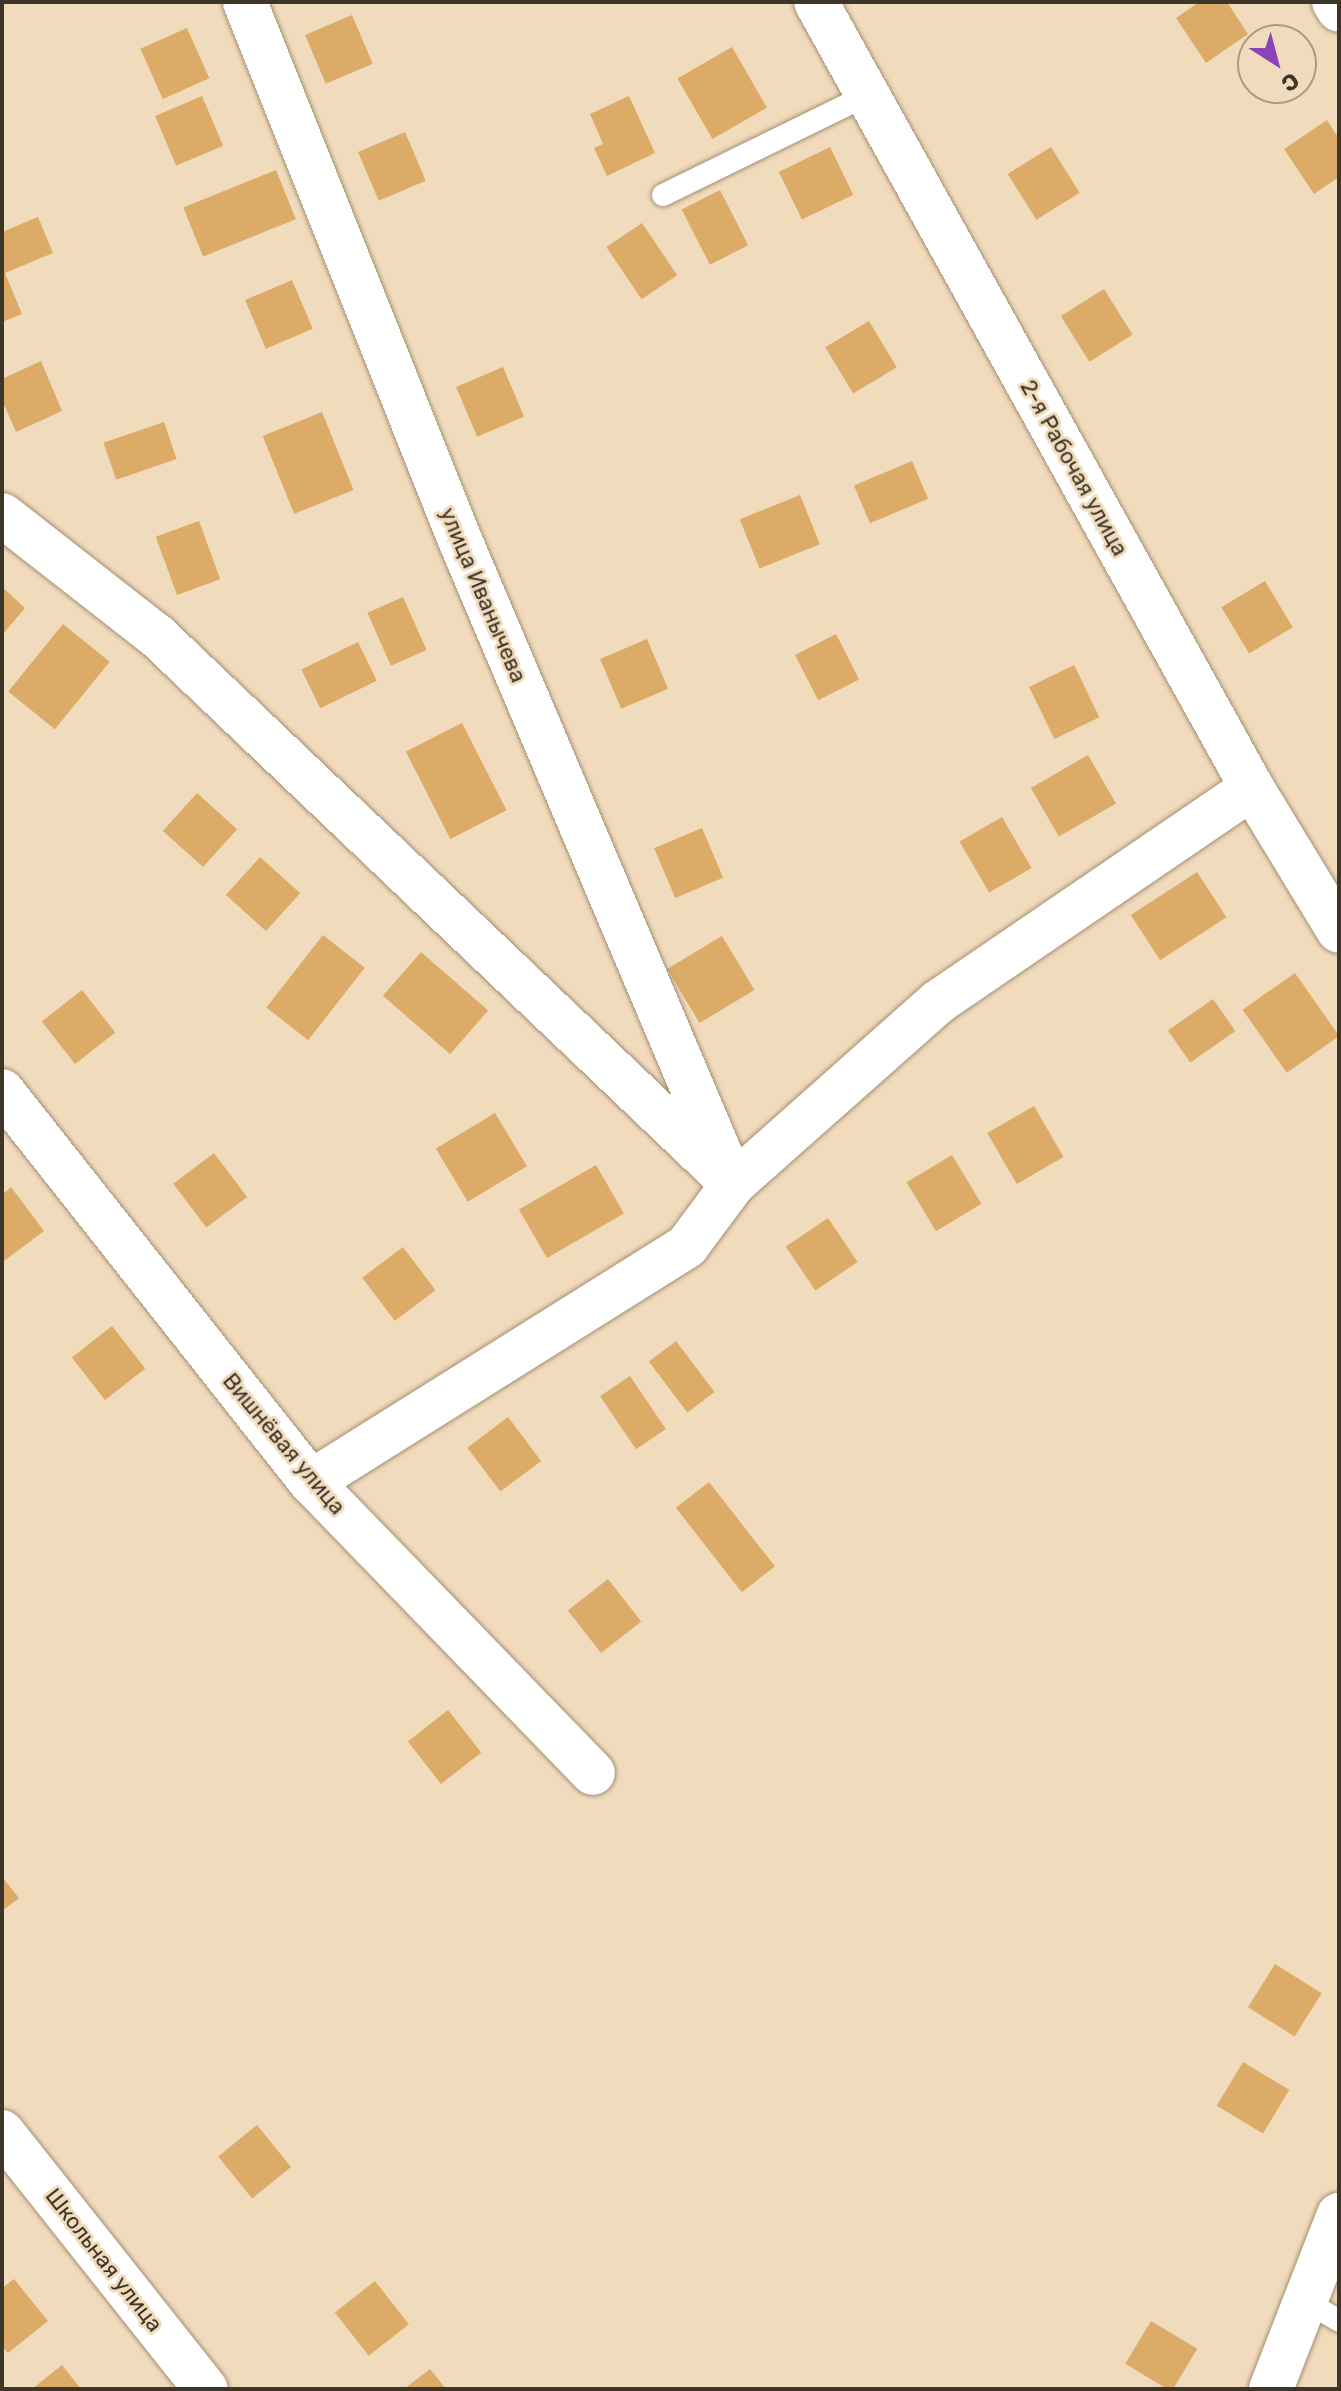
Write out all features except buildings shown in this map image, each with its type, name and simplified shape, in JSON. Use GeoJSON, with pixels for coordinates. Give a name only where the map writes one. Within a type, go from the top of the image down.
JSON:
{"type":"FeatureCollection","features":[{"type":"Feature","properties":{"kind":"street","name":"улица Иванычева"},"geometry":{"type":"LineString","coordinates":[[245,2],[460,540],[733,1184]]}},
{"type":"Feature","properties":{"kind":"street","name":"2-я Рабочая улица"},"geometry":{"type":"LineString","coordinates":[[816,2],[1252,788],[1339,931]]}},
{"type":"Feature","properties":{"kind":"street"},"geometry":{"type":"LineString","coordinates":[[1334,2],[1339,10]]}},
{"type":"Feature","properties":{"kind":"street"},"geometry":{"type":"LineString","coordinates":[[2,515],[157,636],[733,1184]]}},
{"type":"Feature","properties":{"kind":"street"},"geometry":{"type":"LineString","coordinates":[[311,1482],[687,1246],[733,1184],[938,1002],[1252,788]]}},
{"type":"Feature","properties":{"kind":"street","name":"Вишнёвая улица"},"geometry":{"type":"LineString","coordinates":[[2,1091],[311,1482],[593,1773]]}},
{"type":"Feature","properties":{"kind":"street","name":"Школьная улица"},"geometry":{"type":"LineString","coordinates":[[2,2132],[206,2389]]}},
{"type":"Feature","properties":{"kind":"street"},"geometry":{"type":"LineString","coordinates":[[1271,2389],[1322,2311],[1339,2215]]}},
{"type":"Feature","properties":{"kind":"lane"},"geometry":{"type":"LineString","coordinates":[[663,195],[867,95]]}}]}
